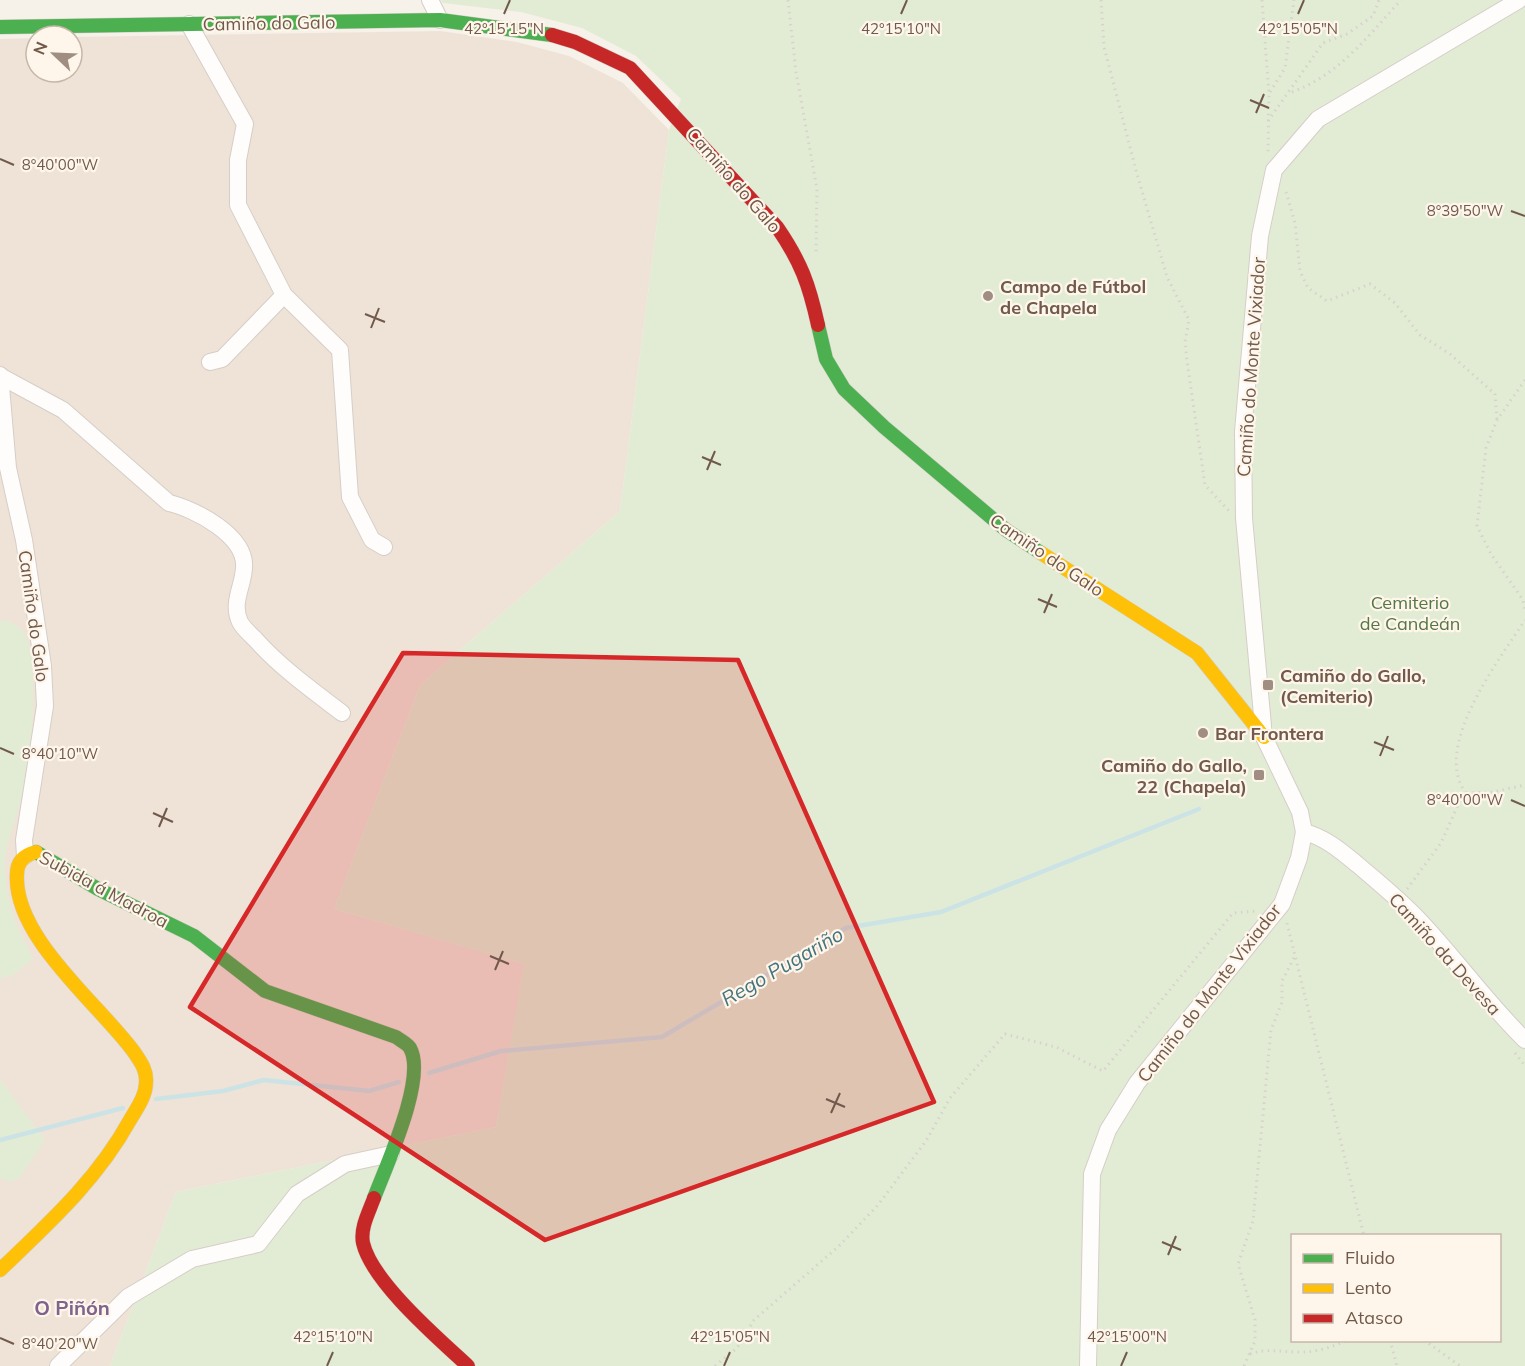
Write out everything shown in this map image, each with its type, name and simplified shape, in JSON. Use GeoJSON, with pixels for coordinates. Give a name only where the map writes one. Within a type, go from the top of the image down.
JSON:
{"type":"FeatureCollection","features":[{"type":"Feature","properties":{"kind":"street"},"geometry":{"type":"LineString","coordinates":[[430,0],[440,20]]}},
{"type":"Feature","properties":{"kind":"street","name":"Camiño do Monte Vixiador"},"geometry":{"type":"LineString","coordinates":[[1088,1366],[1092,1174],[1108,1130],[1137,1083],[1278,908],[1299,858],[1304,832],[1300,812],[1264,737],[1244,518],[1243,432],[1259,248],[1274,170],[1318,119],[1519,0]]}},
{"type":"Feature","properties":{"kind":"street","name":"Camiño do Galo"},"geometry":{"type":"LineString","coordinates":[[0,27],[440,20],[546,33],[575,42],[630,68],[777,227],[794,252],[808,281],[826,359],[844,389],[884,428],[1006,530],[1197,654],[1264,737]]}},
{"type":"Feature","properties":{"kind":"street"},"geometry":{"type":"LineString","coordinates":[[189,24],[245,124],[238,160],[238,205],[284,295],[340,350],[350,497],[372,540],[384,547]]}},
{"type":"Feature","properties":{"kind":"street"},"geometry":{"type":"LineString","coordinates":[[210,362],[222,359],[284,295]]}},
{"type":"Feature","properties":{"kind":"street"},"geometry":{"type":"LineString","coordinates":[[0,375],[63,410],[169,503],[185,507],[212,520],[238,548],[245,566],[235,605],[240,623],[275,662],[342,713]]}},
{"type":"Feature","properties":{"kind":"street","name":"Camiño do Galo"},"geometry":{"type":"LineString","coordinates":[[0,375],[8,468],[24,540],[43,666],[45,706],[24,840],[25,856]]}},
{"type":"Feature","properties":{"kind":"street","name":"Camiño da Devesa"},"geometry":{"type":"LineString","coordinates":[[1304,832],[1316,834],[1341,851],[1397,898],[1421,922],[1491,1007],[1525,1040]]}},
{"type":"Feature","properties":{"kind":"street","name":"Subida á Madroa"},"geometry":{"type":"LineString","coordinates":[[0,1270],[81,1191],[109,1158],[138,1108],[146,1082],[141,1062],[119,1031],[44,947],[30,921],[21,903],[15,879],[18,866],[31,852],[40,853],[98,889],[194,936],[265,991],[396,1037],[410,1047],[416,1068],[407,1110],[364,1227],[363,1242],[368,1255],[385,1279],[422,1322],[468,1366]]}},
{"type":"Feature","properties":{"kind":"street"},"geometry":{"type":"LineString","coordinates":[[58,1366],[128,1296],[192,1259],[258,1244],[297,1194],[345,1164],[391,1154]]}},
{"type":"Feature","properties":{"kind":"path"},"geometry":{"type":"LineString","coordinates":[[788,0],[796,72],[818,189],[817,246],[808,281]]}},
{"type":"Feature","properties":{"kind":"path"},"geometry":{"type":"LineString","coordinates":[[1262,0],[1269,94],[1268,153],[1286,192],[1295,223],[1300,271],[1308,288],[1327,301],[1370,284],[1395,303],[1420,335],[1450,354],[1495,394],[1497,420]]}},
{"type":"Feature","properties":{"kind":"path"},"geometry":{"type":"LineString","coordinates":[[1269,94],[1285,68],[1294,0]]}},
{"type":"Feature","properties":{"kind":"path"},"geometry":{"type":"LineString","coordinates":[[1267,122],[1323,44],[1347,34],[1373,16],[1379,0]]}},
{"type":"Feature","properties":{"kind":"path"},"geometry":{"type":"LineString","coordinates":[[1290,93],[1314,84],[1346,60],[1401,0]]}},
{"type":"Feature","properties":{"kind":"path"},"geometry":{"type":"LineString","coordinates":[[1102,1],[1100,20],[1104,47],[1137,174],[1167,278],[1189,320],[1185,342],[1206,485],[1225,509],[1244,518]]}},
{"type":"Feature","properties":{"kind":"path"},"geometry":{"type":"LineString","coordinates":[[1525,380],[1497,420],[1486,448],[1477,526],[1491,554],[1524,601],[1525,613]]}},
{"type":"Feature","properties":{"kind":"path"},"geometry":{"type":"LineString","coordinates":[[1466,793],[1457,781],[1457,753],[1466,717],[1525,620]]}},
{"type":"Feature","properties":{"kind":"path"},"geometry":{"type":"LineString","coordinates":[[1466,793],[1493,792],[1525,785]]}},
{"type":"Feature","properties":{"kind":"path"},"geometry":{"type":"LineString","coordinates":[[1397,898],[1406,890],[1442,843],[1458,805],[1466,793]]}},
{"type":"Feature","properties":{"kind":"path"},"geometry":{"type":"LineString","coordinates":[[715,1366],[737,1348],[754,1320],[840,1246],[878,1205],[926,1141],[950,1098],[1005,1034],[1056,1047],[1103,1071],[1233,913],[1278,908],[1285,915],[1364,1234]]}},
{"type":"Feature","properties":{"kind":"path"},"geometry":{"type":"LineString","coordinates":[[1244,1366],[1255,1341],[1255,1320],[1238,1264],[1253,1221],[1271,1030],[1282,1002],[1282,981],[1295,955]]}},
{"type":"Feature","properties":{"kind":"path"},"geometry":{"type":"LineString","coordinates":[[1250,1354],[1263,1349],[1299,1352],[1326,1348],[1345,1342]]}},
{"type":"Feature","properties":{"kind":"path"},"geometry":{"type":"LineString","coordinates":[[1390,1342],[1396,1366]]}},
{"type":"Feature","properties":{"kind":"path"},"geometry":{"type":"LineString","coordinates":[[1425,1342],[1460,1366]]}},
{"type":"Feature","properties":{"kind":"highlighted area"},"geometry":{"type":"Polygon","coordinates":[[[403,653],[738,660],[934,1102],[545,1240],[190,1007],[403,653]]]}},
{"type":"Feature","properties":{"kind":"shaded area"},"geometry":{"type":"Polygon","coordinates":[[[440,31],[517,42],[569,56],[623,83],[669,130],[620,511],[420,685],[334,909],[525,964],[496,1127],[176,1192],[110,1366],[0,1366],[0,39],[24,38],[24,84],[84,84],[84,37],[440,31]]]}},
{"type":"Feature","properties":{"kind":"green space","name":"Cemiterio de Candeán"},"geometry":{"type":"Polygon","coordinates":[[[441,0],[1525,0],[1525,1366],[110,1366],[176,1192],[496,1127],[524,964],[334,909],[420,685],[620,511],[669,130],[681,99],[636,56],[582,28],[521,12],[443,3],[441,0]]]}},
{"type":"Feature","properties":{"kind":"green space"},"geometry":{"type":"Polygon","coordinates":[[[5,620],[17,626],[26,636],[33,671],[32,719],[27,766],[20,803],[9,838],[5,875],[12,912],[33,959],[16,973],[0,979],[0,621],[5,620]]]}},
{"type":"Feature","properties":{"kind":"green space"},"geometry":{"type":"Polygon","coordinates":[[[0,1079],[45,1140],[21,1176],[11,1182],[0,1178],[0,1079]]]}},
{"type":"Feature","properties":{"kind":"waterway","name":"Rego Pugariño"},"geometry":{"type":"LineString","coordinates":[[429,1073],[501,1051],[662,1037],[846,928],[941,912],[1199,809]]}},
{"type":"Feature","properties":{"kind":"waterway","name":"Rego Pugariño"},"geometry":{"type":"LineString","coordinates":[[156,1099],[223,1091],[264,1080],[369,1091],[399,1082]]}},
{"type":"Feature","properties":{"kind":"waterway","name":"Rego Pugariño"},"geometry":{"type":"LineString","coordinates":[[0,1140],[123,1108]]}},
{"type":"Feature","properties":{"kind":"traffic: fast"},"geometry":{"type":"LineString","coordinates":[[0,27],[440,20],[552,35]]}},
{"type":"Feature","properties":{"kind":"traffic: fast"},"geometry":{"type":"LineString","coordinates":[[818,325],[826,359],[844,389],[884,427],[1006,530],[1041,553]]}},
{"type":"Feature","properties":{"kind":"traffic: fast"},"geometry":{"type":"LineString","coordinates":[[36,852],[98,889],[194,936],[265,991],[396,1037],[410,1048],[414,1062],[409,1100],[374,1198]]}},
{"type":"Feature","properties":{"kind":"traffic: slow"},"geometry":{"type":"LineString","coordinates":[[1041,553],[1197,653],[1264,737]]}},
{"type":"Feature","properties":{"kind":"traffic: slow"},"geometry":{"type":"LineString","coordinates":[[0,1270],[71,1200],[103,1162],[138,1106],[146,1087],[144,1070],[134,1052],[61,969],[29,922],[19,898],[17,870],[22,860],[36,852]]}},
{"type":"Feature","properties":{"kind":"traffic: jam"},"geometry":{"type":"LineString","coordinates":[[552,35],[575,42],[630,68],[777,227],[803,274],[818,325]]}},
{"type":"Feature","properties":{"kind":"traffic: jam"},"geometry":{"type":"LineString","coordinates":[[374,1198],[362,1237],[369,1258],[379,1275],[408,1309],[468,1366]]}},
{"type":"Feature","properties":{"kind":"place","name":"Campo de Fútbol de Chapela"},"geometry":{"type":"Point","coordinates":[988,296]}},
{"type":"Feature","properties":{"kind":"place","name":"Camiño do Gallo, (Cemiterio)"},"geometry":{"type":"Point","coordinates":[1268,685]}},
{"type":"Feature","properties":{"kind":"place","name":"Bar Frontera"},"geometry":{"type":"Point","coordinates":[1203,733]}},
{"type":"Feature","properties":{"kind":"place","name":"Camiño do Gallo, 22 (Chapela)"},"geometry":{"type":"Point","coordinates":[1259,775]}},
{"type":"Feature","properties":{"kind":"district","name":"O Piñón"},"geometry":{"type":"Point","coordinates":[72,1307]}}]}
